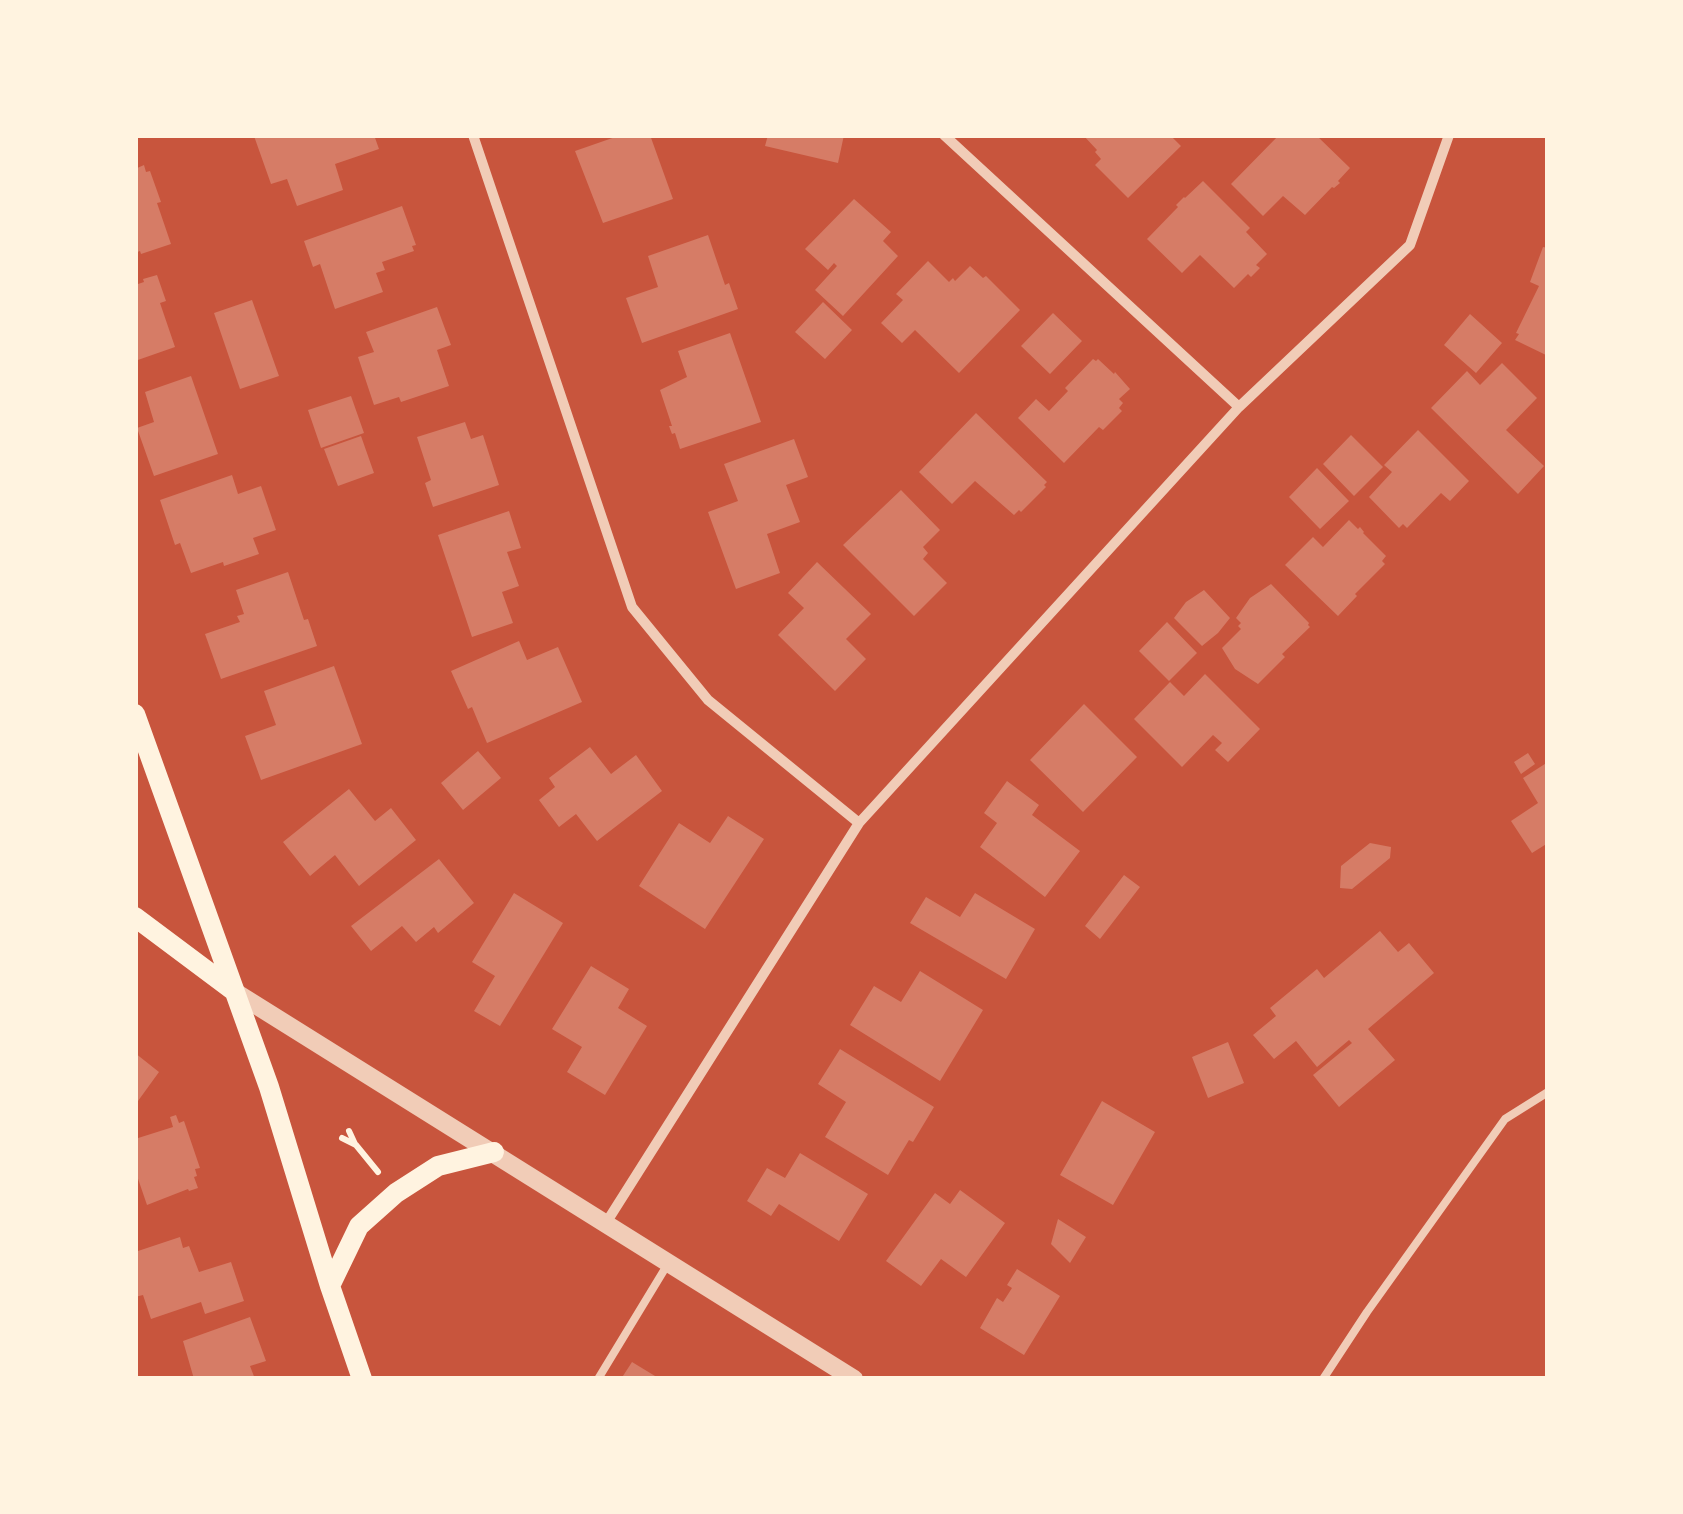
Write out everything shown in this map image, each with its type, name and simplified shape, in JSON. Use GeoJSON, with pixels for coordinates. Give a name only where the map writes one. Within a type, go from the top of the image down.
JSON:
{"type":"FeatureCollection","features":[{"type":"Feature","properties":{"kind":"main road"},"geometry":{"type":"LineString","coordinates":[[135,714],[139,744],[269,1087],[362,1379]]}},
{"type":"Feature","properties":{"kind":"main road"},"geometry":{"type":"LineString","coordinates":[[135,916],[236,992]]}},
{"type":"Feature","properties":{"kind":"main road"},"geometry":{"type":"LineString","coordinates":[[330,1286],[359,1226],[396,1193],[438,1166],[494,1152]]}},
{"type":"Feature","properties":{"kind":"street"},"geometry":{"type":"LineString","coordinates":[[473,135],[632,607],[708,700],[859,823]]}},
{"type":"Feature","properties":{"kind":"street"},"geometry":{"type":"LineString","coordinates":[[944,135],[1239,407]]}},
{"type":"Feature","properties":{"kind":"street"},"geometry":{"type":"LineString","coordinates":[[606,1223],[859,823],[1239,407],[1410,245],[1449,135]]}},
{"type":"Feature","properties":{"kind":"street"},"geometry":{"type":"LineString","coordinates":[[236,992],[854,1379]]}},
{"type":"Feature","properties":{"kind":"lane"},"geometry":{"type":"LineString","coordinates":[[1323,1379],[1505,1119],[1548,1092]]}},
{"type":"Feature","properties":{"kind":"lane"},"geometry":{"type":"LineString","coordinates":[[598,1379],[669,1262]]}},
{"type":"Feature","properties":{"kind":"path"},"geometry":{"type":"LineString","coordinates":[[350,1132],[378,1172]]}},
{"type":"Feature","properties":{"kind":"path"},"geometry":{"type":"LineString","coordinates":[[342,1138],[356,1145]]}},
{"type":"Feature","properties":{"kind":"building"},"geometry":{"type":"Polygon","coordinates":[[[374,135],[379,149],[335,164],[343,190],[297,206],[287,179],[271,184],[254,136],[374,135]]]}},
{"type":"Feature","properties":{"kind":"building"},"geometry":{"type":"Polygon","coordinates":[[[621,135],[650,135],[673,199],[603,223],[575,151],[621,135]]]}},
{"type":"Feature","properties":{"kind":"building"},"geometry":{"type":"Polygon","coordinates":[[[768,135],[844,135],[838,163],[765,146],[768,135]]]}},
{"type":"Feature","properties":{"kind":"building"},"geometry":{"type":"Polygon","coordinates":[[[1083,135],[1170,135],[1181,146],[1128,198],[1095,165],[1101,159],[1083,135]]]}},
{"type":"Feature","properties":{"kind":"building"},"geometry":{"type":"Polygon","coordinates":[[[1279,135],[1316,135],[1350,168],[1340,183],[1305,215],[1283,196],[1263,216],[1231,184],[1279,135]]]}},
{"type":"Feature","properties":{"kind":"building"},"geometry":{"type":"Polygon","coordinates":[[[144,165],[161,202],[157,203],[171,244],[141,254],[135,253],[135,169],[144,165]]]}},
{"type":"Feature","properties":{"kind":"building"},"geometry":{"type":"Polygon","coordinates":[[[1203,181],[1250,228],[1246,232],[1267,254],[1256,265],[1260,268],[1234,288],[1200,255],[1182,273],[1147,239],[1203,181]]]}},
{"type":"Feature","properties":{"kind":"building"},"geometry":{"type":"Polygon","coordinates":[[[854,199],[891,232],[883,241],[898,256],[843,316],[815,290],[837,266],[834,263],[828,270],[805,249],[854,199]]]}},
{"type":"Feature","properties":{"kind":"building"},"geometry":{"type":"Polygon","coordinates":[[[402,206],[416,245],[412,246],[414,251],[382,262],[385,270],[376,273],[383,292],[335,309],[320,264],[313,267],[304,241],[402,206]]]}},
{"type":"Feature","properties":{"kind":"building"},"geometry":{"type":"Polygon","coordinates":[[[708,235],[725,285],[729,283],[738,309],[642,343],[626,298],[658,287],[648,256],[708,235]]]}},
{"type":"Feature","properties":{"kind":"building"},"geometry":{"type":"Polygon","coordinates":[[[1543,247],[1548,248],[1548,356],[1515,340],[1539,286],[1530,282],[1543,247]]]}},
{"type":"Feature","properties":{"kind":"building"},"geometry":{"type":"Polygon","coordinates":[[[928,261],[949,282],[970,266],[983,278],[986,276],[1020,310],[959,373],[915,330],[902,343],[881,323],[903,300],[896,294],[928,261]]]}},
{"type":"Feature","properties":{"kind":"building"},"geometry":{"type":"Polygon","coordinates":[[[157,275],[166,301],[160,303],[175,347],[135,361],[135,285],[157,275]]]}},
{"type":"Feature","properties":{"kind":"building"},"geometry":{"type":"Polygon","coordinates":[[[252,300],[279,376],[240,389],[214,313],[252,300]]]}},
{"type":"Feature","properties":{"kind":"building"},"geometry":{"type":"Polygon","coordinates":[[[823,302],[852,330],[825,359],[795,332],[823,302]]]}},
{"type":"Feature","properties":{"kind":"building"},"geometry":{"type":"Polygon","coordinates":[[[437,307],[451,345],[437,350],[449,386],[401,402],[399,397],[374,405],[358,357],[374,352],[366,332],[437,307]]]}},
{"type":"Feature","properties":{"kind":"building"},"geometry":{"type":"Polygon","coordinates":[[[1053,313],[1082,341],[1050,374],[1021,346],[1053,313]]]}},
{"type":"Feature","properties":{"kind":"building"},"geometry":{"type":"Polygon","coordinates":[[[1470,314],[1502,343],[1476,373],[1444,345],[1470,314]]]}},
{"type":"Feature","properties":{"kind":"building"},"geometry":{"type":"Polygon","coordinates":[[[730,333],[761,422],[680,449],[669,426],[660,390],[687,377],[678,351],[730,333]]]}},
{"type":"Feature","properties":{"kind":"building"},"geometry":{"type":"Polygon","coordinates":[[[1093,359],[1115,372],[1130,389],[1119,399],[1122,411],[1103,430],[1099,427],[1064,463],[1018,418],[1036,399],[1049,411],[1093,359]]]}},
{"type":"Feature","properties":{"kind":"building"},"geometry":{"type":"Polygon","coordinates":[[[1502,363],[1537,398],[1506,430],[1544,466],[1518,494],[1431,408],[1467,371],[1480,385],[1502,363]]]}},
{"type":"Feature","properties":{"kind":"building"},"geometry":{"type":"Polygon","coordinates":[[[191,376],[218,454],[154,476],[137,428],[154,422],[145,392],[191,376]]]}},
{"type":"Feature","properties":{"kind":"building"},"geometry":{"type":"Polygon","coordinates":[[[351,396],[364,433],[321,448],[308,410],[351,396]]]}},
{"type":"Feature","properties":{"kind":"building"},"geometry":{"type":"Polygon","coordinates":[[[976,413],[1047,482],[1014,515],[975,481],[952,504],[919,472],[976,413]]]}},
{"type":"Feature","properties":{"kind":"building"},"geometry":{"type":"Polygon","coordinates":[[[465,422],[471,439],[483,435],[499,485],[433,507],[425,483],[431,480],[417,437],[465,422]]]}},
{"type":"Feature","properties":{"kind":"building"},"geometry":{"type":"Polygon","coordinates":[[[1418,430],[1469,481],[1450,501],[1441,493],[1407,528],[1403,524],[1399,528],[1369,497],[1392,472],[1384,465],[1418,430]]]}},
{"type":"Feature","properties":{"kind":"building"},"geometry":{"type":"Polygon","coordinates":[[[1351,435],[1383,467],[1354,496],[1323,464],[1351,435]]]}},
{"type":"Feature","properties":{"kind":"building"},"geometry":{"type":"Polygon","coordinates":[[[361,436],[374,473],[338,486],[324,449],[361,436]]]}},
{"type":"Feature","properties":{"kind":"building"},"geometry":{"type":"Polygon","coordinates":[[[794,439],[808,477],[786,485],[800,522],[767,534],[780,573],[736,589],[708,512],[738,501],[724,464],[794,439]]]}},
{"type":"Feature","properties":{"kind":"building"},"geometry":{"type":"Polygon","coordinates":[[[1317,468],[1349,501],[1320,529],[1289,497],[1317,468]]]}},
{"type":"Feature","properties":{"kind":"building"},"geometry":{"type":"Polygon","coordinates":[[[232,475],[238,494],[261,486],[276,530],[253,538],[259,554],[191,573],[180,543],[175,545],[160,500],[232,475]]]}},
{"type":"Feature","properties":{"kind":"building"},"geometry":{"type":"Polygon","coordinates":[[[901,490],[940,530],[923,547],[928,553],[923,559],[947,583],[914,616],[843,545],[901,490]]]}},
{"type":"Feature","properties":{"kind":"building"},"geometry":{"type":"Polygon","coordinates":[[[509,511],[521,548],[507,552],[519,586],[502,592],[513,623],[472,637],[438,535],[509,511]]]}},
{"type":"Feature","properties":{"kind":"building"},"geometry":{"type":"Polygon","coordinates":[[[1349,520],[1386,556],[1382,561],[1385,564],[1338,616],[1285,565],[1313,537],[1323,547],[1349,520]]]}},
{"type":"Feature","properties":{"kind":"building"},"geometry":{"type":"Polygon","coordinates":[[[817,562],[871,614],[846,639],[866,659],[835,691],[778,635],[804,608],[788,593],[817,562]]]}},
{"type":"Feature","properties":{"kind":"building"},"geometry":{"type":"Polygon","coordinates":[[[288,572],[317,646],[221,679],[205,634],[240,622],[237,616],[244,614],[236,590],[288,572]]]}},
{"type":"Feature","properties":{"kind":"building"},"geometry":{"type":"Polygon","coordinates":[[[1271,584],[1310,627],[1258,684],[1235,669],[1222,648],[1241,629],[1236,618],[1250,598],[1271,584]]]}},
{"type":"Feature","properties":{"kind":"building"},"geometry":{"type":"Polygon","coordinates":[[[1204,590],[1230,618],[1202,646],[1174,618],[1186,602],[1204,590]]]}},
{"type":"Feature","properties":{"kind":"building"},"geometry":{"type":"Polygon","coordinates":[[[1167,622],[1197,653],[1169,681],[1139,651],[1167,622]]]}},
{"type":"Feature","properties":{"kind":"building"},"geometry":{"type":"Polygon","coordinates":[[[519,641],[527,660],[558,647],[582,702],[487,743],[451,671],[519,641]]]}},
{"type":"Feature","properties":{"kind":"building"},"geometry":{"type":"Polygon","coordinates":[[[334,666],[362,744],[261,780],[245,736],[276,725],[264,691],[334,666]]]}},
{"type":"Feature","properties":{"kind":"building"},"geometry":{"type":"Polygon","coordinates":[[[1205,674],[1260,729],[1228,762],[1215,750],[1222,743],[1213,735],[1182,767],[1134,719],[1170,682],[1184,696],[1205,674]]]}},
{"type":"Feature","properties":{"kind":"building"},"geometry":{"type":"Polygon","coordinates":[[[1084,704],[1137,757],[1083,812],[1030,760],[1084,704]]]}},
{"type":"Feature","properties":{"kind":"building"},"geometry":{"type":"Polygon","coordinates":[[[590,747],[611,774],[636,755],[662,791],[597,841],[576,814],[559,827],[539,800],[555,787],[549,778],[590,747]]]}},
{"type":"Feature","properties":{"kind":"building"},"geometry":{"type":"Polygon","coordinates":[[[478,751],[501,778],[463,810],[441,783],[478,751]]]}},
{"type":"Feature","properties":{"kind":"building"},"geometry":{"type":"Polygon","coordinates":[[[1528,753],[1535,764],[1521,774],[1514,762],[1528,753]]]}},
{"type":"Feature","properties":{"kind":"building"},"geometry":{"type":"Polygon","coordinates":[[[1548,762],[1548,843],[1532,853],[1511,821],[1538,803],[1523,778],[1548,762]]]}},
{"type":"Feature","properties":{"kind":"building"},"geometry":{"type":"Polygon","coordinates":[[[1007,781],[1039,805],[1032,815],[1080,851],[1045,897],[980,847],[997,823],[984,813],[1007,781]]]}},
{"type":"Feature","properties":{"kind":"building"},"geometry":{"type":"Polygon","coordinates":[[[349,789],[375,821],[391,808],[416,840],[359,886],[335,855],[310,876],[283,842],[349,789]]]}},
{"type":"Feature","properties":{"kind":"building"},"geometry":{"type":"Polygon","coordinates":[[[728,816],[764,839],[705,929],[639,886],[679,823],[710,843],[728,816]]]}},
{"type":"Feature","properties":{"kind":"building"},"geometry":{"type":"Polygon","coordinates":[[[1370,843],[1391,847],[1390,858],[1352,889],[1340,888],[1341,866],[1370,843]]]}},
{"type":"Feature","properties":{"kind":"building"},"geometry":{"type":"Polygon","coordinates":[[[439,859],[474,903],[438,933],[434,927],[416,942],[402,926],[371,951],[351,926],[439,859]]]}},
{"type":"Feature","properties":{"kind":"building"},"geometry":{"type":"Polygon","coordinates":[[[1124,875],[1140,887],[1100,939],[1085,926],[1124,875]]]}},
{"type":"Feature","properties":{"kind":"building"},"geometry":{"type":"Polygon","coordinates":[[[514,893],[563,923],[500,1026],[474,1011],[495,976],[472,962],[514,893]]]}},
{"type":"Feature","properties":{"kind":"building"},"geometry":{"type":"Polygon","coordinates":[[[975,893],[1035,929],[1006,979],[910,923],[926,897],[960,917],[975,893]]]}},
{"type":"Feature","properties":{"kind":"building"},"geometry":{"type":"Polygon","coordinates":[[[1380,931],[1398,952],[1409,943],[1434,973],[1368,1029],[1395,1060],[1339,1107],[1313,1075],[1352,1043],[1349,1040],[1317,1067],[1296,1041],[1274,1059],[1253,1035],[1276,1016],[1270,1008],[1317,969],[1324,978],[1380,931]]]}},
{"type":"Feature","properties":{"kind":"building"},"geometry":{"type":"Polygon","coordinates":[[[591,966],[629,989],[618,1008],[647,1026],[605,1095],[567,1072],[582,1047],[552,1029],[591,966]]]}},
{"type":"Feature","properties":{"kind":"building"},"geometry":{"type":"Polygon","coordinates":[[[920,971],[983,1010],[940,1081],[850,1025],[874,986],[901,1002],[920,971]]]}},
{"type":"Feature","properties":{"kind":"building"},"geometry":{"type":"Polygon","coordinates":[[[1228,1042],[1244,1083],[1208,1098],[1192,1057],[1228,1042]]]}},
{"type":"Feature","properties":{"kind":"building"},"geometry":{"type":"Polygon","coordinates":[[[840,1049],[934,1107],[888,1175],[825,1137],[846,1102],[818,1084],[840,1049]]]}},
{"type":"Feature","properties":{"kind":"building"},"geometry":{"type":"Polygon","coordinates":[[[135,1053],[159,1072],[138,1101],[135,1099],[135,1053]]]}},
{"type":"Feature","properties":{"kind":"building"},"geometry":{"type":"Polygon","coordinates":[[[1102,1101],[1155,1132],[1113,1205],[1060,1175],[1102,1101]]]}},
{"type":"Feature","properties":{"kind":"building"},"geometry":{"type":"Polygon","coordinates":[[[176,1115],[179,1123],[184,1121],[200,1168],[195,1169],[194,1177],[198,1188],[147,1205],[135,1170],[135,1139],[173,1127],[170,1117],[176,1115]]]}},
{"type":"Feature","properties":{"kind":"building"},"geometry":{"type":"Polygon","coordinates":[[[800,1153],[868,1194],[839,1241],[779,1204],[771,1216],[747,1201],[767,1168],[785,1178],[800,1153]]]}},
{"type":"Feature","properties":{"kind":"building"},"geometry":{"type":"Polygon","coordinates":[[[960,1190],[1005,1223],[966,1277],[941,1259],[921,1286],[886,1261],[935,1193],[950,1204],[960,1190]]]}},
{"type":"Feature","properties":{"kind":"building"},"geometry":{"type":"Polygon","coordinates":[[[1058,1219],[1086,1237],[1070,1263],[1051,1244],[1058,1219]]]}},
{"type":"Feature","properties":{"kind":"building"},"geometry":{"type":"Polygon","coordinates":[[[180,1237],[183,1248],[189,1246],[199,1272],[231,1262],[244,1301],[205,1314],[201,1302],[151,1319],[143,1295],[135,1297],[135,1252],[180,1237]]]}},
{"type":"Feature","properties":{"kind":"building"},"geometry":{"type":"Polygon","coordinates":[[[1017,1269],[1060,1296],[1024,1355],[980,1328],[997,1298],[1003,1302],[1012,1288],[1007,1285],[1017,1269]]]}},
{"type":"Feature","properties":{"kind":"building"},"geometry":{"type":"Polygon","coordinates":[[[250,1317],[266,1361],[250,1366],[255,1379],[194,1379],[183,1341],[250,1317]]]}},
{"type":"Feature","properties":{"kind":"building"},"geometry":{"type":"Polygon","coordinates":[[[632,1362],[660,1379],[621,1379],[632,1362]]]}}]}
